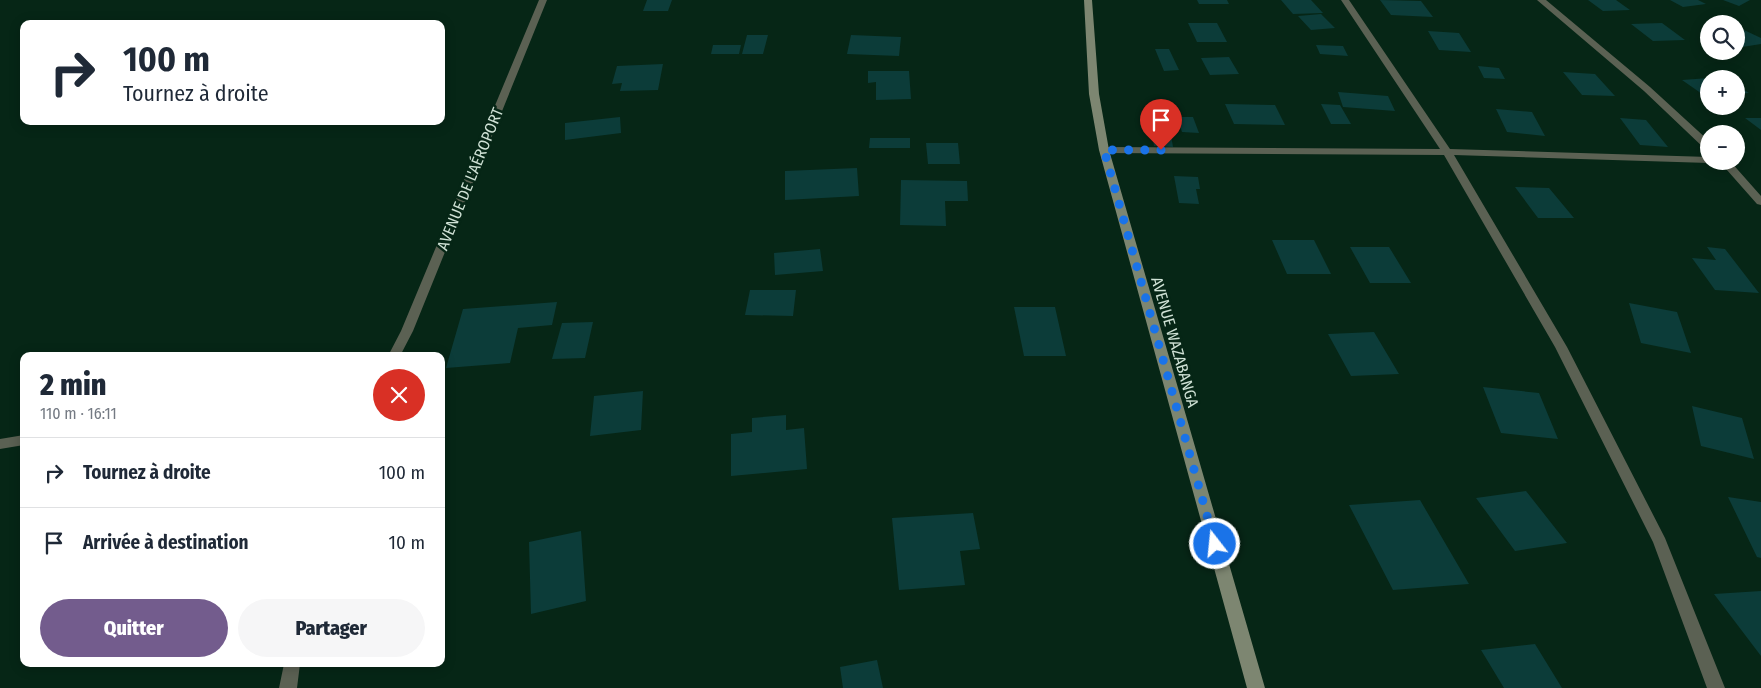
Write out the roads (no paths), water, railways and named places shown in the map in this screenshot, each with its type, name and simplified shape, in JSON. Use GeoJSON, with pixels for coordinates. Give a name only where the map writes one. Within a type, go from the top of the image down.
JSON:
{"type":"FeatureCollection","features":[{"type":"Feature","properties":{"kind":"main road","name":"AVENUE WAZABANGA"},"geometry":{"type":"LineString","coordinates":[[1088,0],[1094,94],[1104,150],[1256,688]]}},
{"type":"Feature","properties":{"kind":"street","name":"AVENUE DE L'AÉROPORT"},"geometry":{"type":"LineString","coordinates":[[396,352],[407,331],[544,0]]}},
{"type":"Feature","properties":{"kind":"street"},"geometry":{"type":"LineString","coordinates":[[1345,0],[1447,152],[1561,347],[1660,542],[1716,688]]}},
{"type":"Feature","properties":{"kind":"street"},"geometry":{"type":"LineString","coordinates":[[1541,0],[1646,89],[1700,139]]}},
{"type":"Feature","properties":{"kind":"street"},"geometry":{"type":"LineString","coordinates":[[1104,150],[1447,152],[1700,160]]}},
{"type":"Feature","properties":{"kind":"street"},"geometry":{"type":"LineString","coordinates":[[1732,170],[1761,202]]}},
{"type":"Feature","properties":{"kind":"street"},"geometry":{"type":"LineString","coordinates":[[0,444],[20,441]]}},
{"type":"Feature","properties":{"kind":"street"},"geometry":{"type":"LineString","coordinates":[[288,688],[292,667]]}}]}
